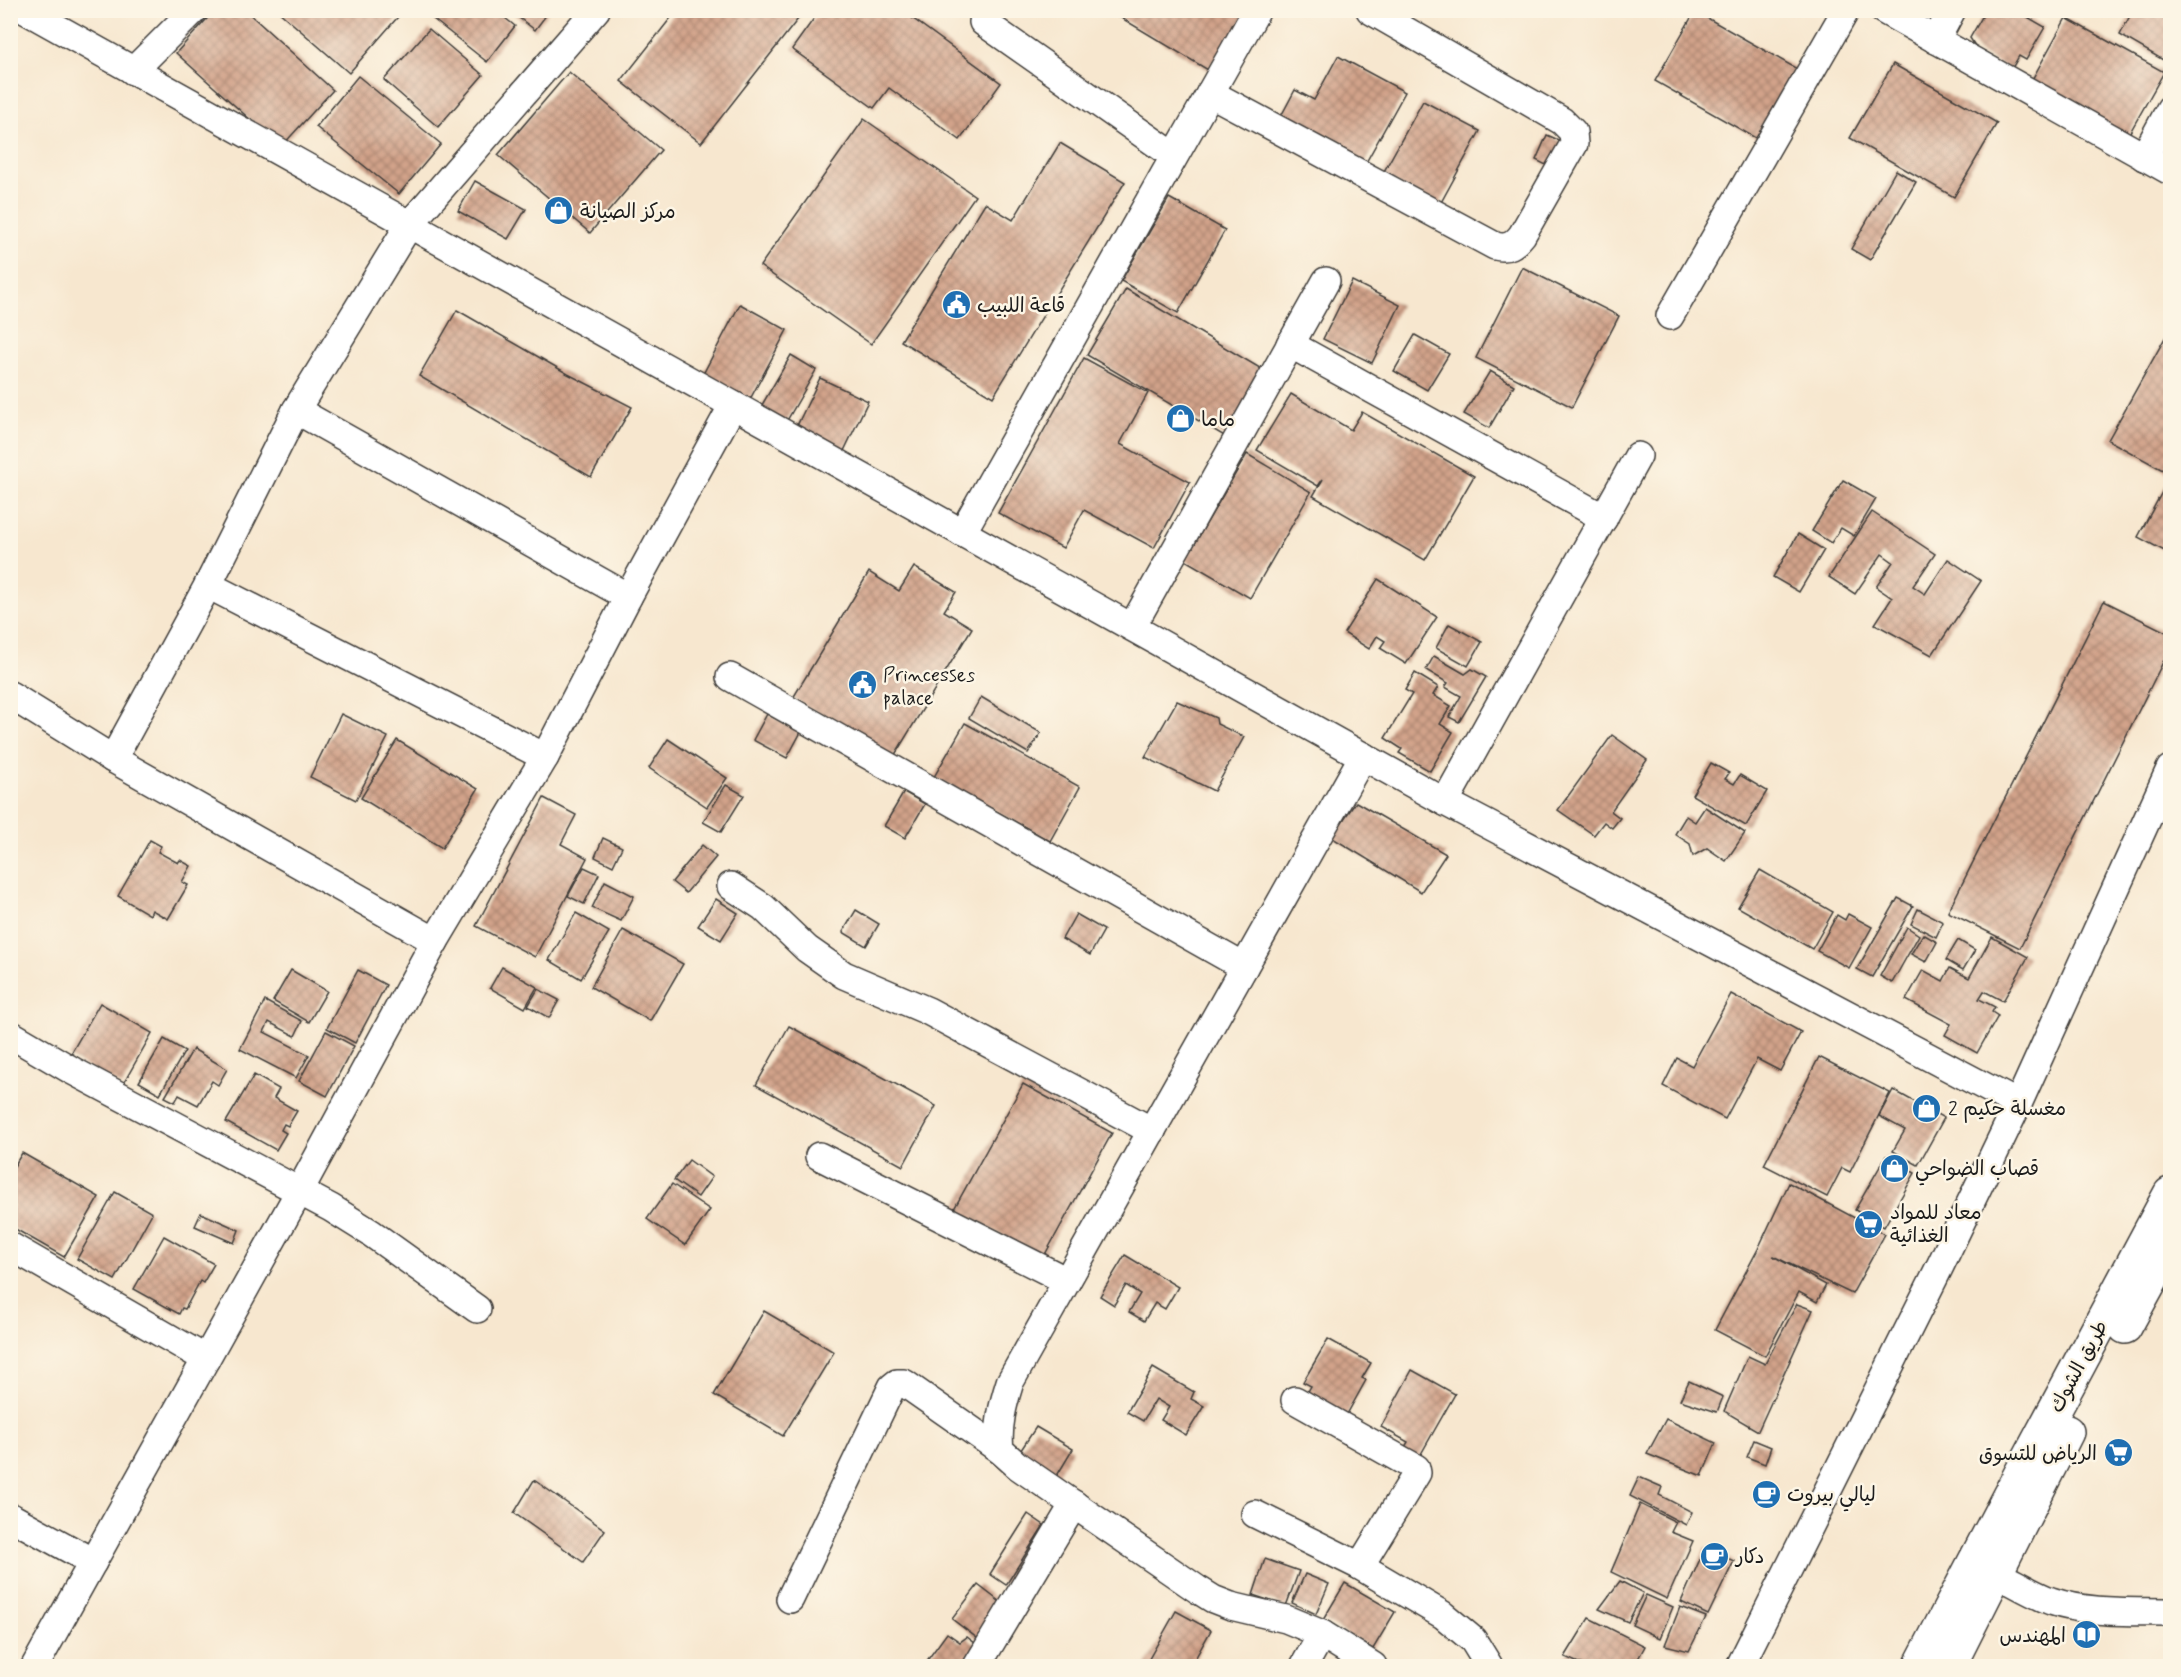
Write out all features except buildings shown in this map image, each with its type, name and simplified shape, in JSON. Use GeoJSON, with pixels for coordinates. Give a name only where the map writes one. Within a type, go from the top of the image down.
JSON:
{"type":"FeatureCollection","features":[{"type":"Feature","properties":{"kind":"main road","name":"طريق الشوك"},"geometry":{"type":"LineString","coordinates":[[1949,1666],[1997,1574],[2006,1528],[2170,1194]]}},
{"type":"Feature","properties":{"kind":"main road","name":"طريق الشوك"},"geometry":{"type":"LineString","coordinates":[[1920,1666],[2073,1420],[2170,1245]]}},
{"type":"Feature","properties":{"kind":"street"},"geometry":{"type":"LineString","coordinates":[[24,10],[1445,802],[2018,1104]]}},
{"type":"Feature","properties":{"kind":"street"},"geometry":{"type":"LineString","coordinates":[[134,71],[194,10]]}},
{"type":"Feature","properties":{"kind":"street"},"geometry":{"type":"LineString","coordinates":[[113,759],[208,585],[296,410],[409,225],[596,10]]}},
{"type":"Feature","properties":{"kind":"street"},"geometry":{"type":"LineString","coordinates":[[962,533],[1257,10]]}},
{"type":"Feature","properties":{"kind":"street"},"geometry":{"type":"LineString","coordinates":[[1210,93],[1495,246],[1504,248],[1512,246],[1522,235],[1574,144],[1573,132],[1562,121],[1370,10]]}},
{"type":"Feature","properties":{"kind":"street"},"geometry":{"type":"LineString","coordinates":[[1670,316],[1846,10]]}},
{"type":"Feature","properties":{"kind":"street"},"geometry":{"type":"LineString","coordinates":[[1883,10],[2170,171]]}},
{"type":"Feature","properties":{"kind":"street"},"geometry":{"type":"LineString","coordinates":[[1936,40],[1952,10]]}},
{"type":"Feature","properties":{"kind":"street"},"geometry":{"type":"LineString","coordinates":[[983,22],[1174,156]]}},
{"type":"Feature","properties":{"kind":"street"},"geometry":{"type":"LineString","coordinates":[[2144,157],[2170,109]]}},
{"type":"Feature","properties":{"kind":"street"},"geometry":{"type":"LineString","coordinates":[[1132,627],[1326,280]]}},
{"type":"Feature","properties":{"kind":"street"},"geometry":{"type":"LineString","coordinates":[[1290,344],[1604,518]]}},
{"type":"Feature","properties":{"kind":"street"},"geometry":{"type":"LineString","coordinates":[[35,1666],[300,1190],[435,941],[545,757],[628,597],[733,405]]}},
{"type":"Feature","properties":{"kind":"street"},"geometry":{"type":"LineString","coordinates":[[296,410],[628,597]]}},
{"type":"Feature","properties":{"kind":"street"},"geometry":{"type":"LineString","coordinates":[[1445,802],[1638,456]]}},
{"type":"Feature","properties":{"kind":"street"},"geometry":{"type":"LineString","coordinates":[[208,585],[545,757]]}},
{"type":"Feature","properties":{"kind":"street"},"geometry":{"type":"LineString","coordinates":[[730,677],[1245,967]]}},
{"type":"Feature","properties":{"kind":"street"},"geometry":{"type":"LineString","coordinates":[[10,695],[113,759],[435,941]]}},
{"type":"Feature","properties":{"kind":"street"},"geometry":{"type":"LineString","coordinates":[[1000,1450],[998,1440],[1003,1404],[1010,1382],[1363,756]]}},
{"type":"Feature","properties":{"kind":"street"},"geometry":{"type":"LineString","coordinates":[[1740,1666],[1871,1407],[2018,1104],[2170,769]]}},
{"type":"Feature","properties":{"kind":"street"},"geometry":{"type":"LineString","coordinates":[[731,886],[763,907],[816,956],[844,975],[928,1011],[1152,1131]]}},
{"type":"Feature","properties":{"kind":"street"},"geometry":{"type":"LineString","coordinates":[[10,1034],[73,1071],[300,1190],[371,1233],[477,1309]]}},
{"type":"Feature","properties":{"kind":"street"},"geometry":{"type":"LineString","coordinates":[[819,1156],[1067,1281]]}},
{"type":"Feature","properties":{"kind":"street"},"geometry":{"type":"LineString","coordinates":[[10,1246],[206,1359]]}},
{"type":"Feature","properties":{"kind":"street"},"geometry":{"type":"LineString","coordinates":[[790,1599],[873,1423],[892,1387],[897,1383],[904,1383],[1000,1450],[1018,1466],[1213,1599],[1258,1614],[1286,1619],[1322,1634],[1373,1666]]}},
{"type":"Feature","properties":{"kind":"street"},"geometry":{"type":"LineString","coordinates":[[1295,1400],[1416,1468],[1417,1473],[1360,1566]]}},
{"type":"Feature","properties":{"kind":"street"},"geometry":{"type":"LineString","coordinates":[[977,1666],[1074,1504]]}},
{"type":"Feature","properties":{"kind":"street"},"geometry":{"type":"LineString","coordinates":[[1255,1514],[1360,1566],[1443,1615],[1473,1640],[1489,1666]]}},
{"type":"Feature","properties":{"kind":"street"},"geometry":{"type":"LineString","coordinates":[[11,1517],[93,1562]]}},
{"type":"Feature","properties":{"kind":"street"},"geometry":{"type":"LineString","coordinates":[[1997,1574],[2028,1590],[2068,1605],[2104,1610],[2170,1612]]}},
{"type":"Feature","properties":{"kind":"street"},"geometry":{"type":"LineString","coordinates":[[1304,1666],[1322,1634]]}},
{"type":"Feature","properties":{"kind":"place","name":"مركز الصيانة"},"geometry":{"type":"Point","coordinates":[559,211]}},
{"type":"Feature","properties":{"kind":"place","name":"قاعة اللبيب"},"geometry":{"type":"Point","coordinates":[956,305]}},
{"type":"Feature","properties":{"kind":"place","name":"ماما"},"geometry":{"type":"Point","coordinates":[1180,419]}},
{"type":"Feature","properties":{"kind":"place","name":"Princesses palace"},"geometry":{"type":"Point","coordinates":[862,685]}},
{"type":"Feature","properties":{"kind":"place","name":"مغسلة حكيم 2"},"geometry":{"type":"Point","coordinates":[1927,1108]}},
{"type":"Feature","properties":{"kind":"place","name":"قصاب الضواحي"},"geometry":{"type":"Point","coordinates":[1894,1168]}},
{"type":"Feature","properties":{"kind":"place","name":"معاد للمواد الغذائية"},"geometry":{"type":"Point","coordinates":[1869,1224]}},
{"type":"Feature","properties":{"kind":"place","name":"الرياض للتسوق"},"geometry":{"type":"Point","coordinates":[2118,1453]}},
{"type":"Feature","properties":{"kind":"place","name":"ليالي بيروت"},"geometry":{"type":"Point","coordinates":[1766,1494]}},
{"type":"Feature","properties":{"kind":"place","name":"دكار"},"geometry":{"type":"Point","coordinates":[1715,1556]}},
{"type":"Feature","properties":{"kind":"place","name":"المهندس"},"geometry":{"type":"Point","coordinates":[2087,1635]}}]}
